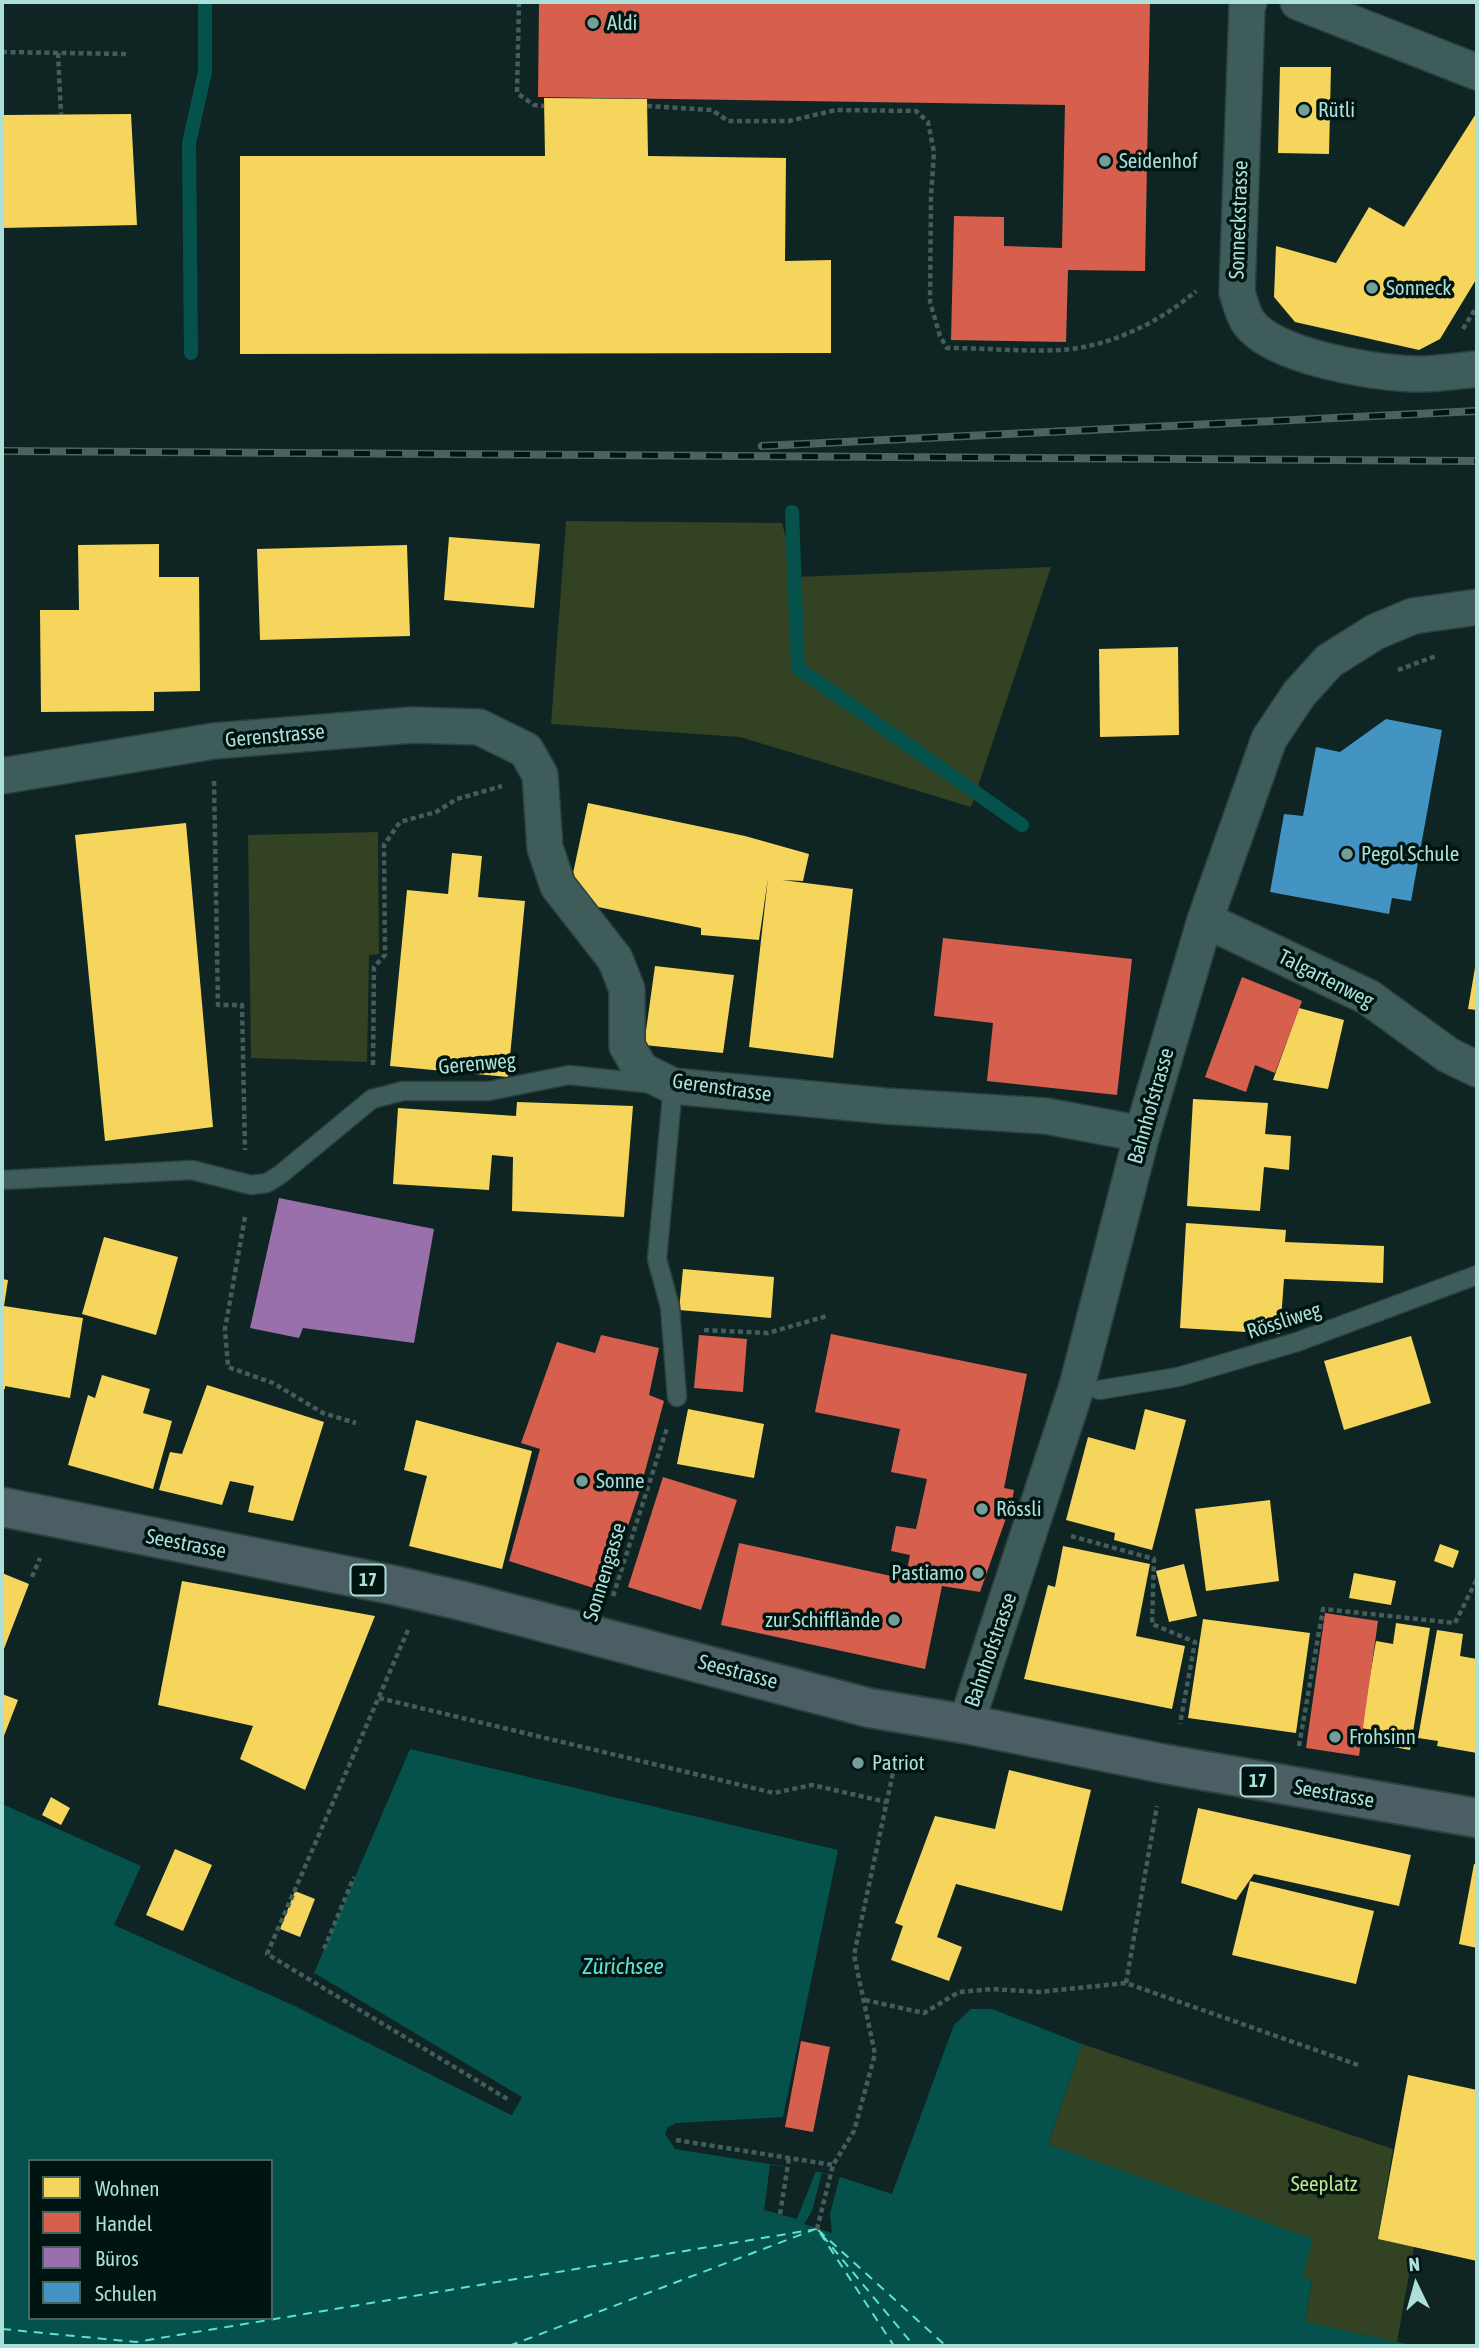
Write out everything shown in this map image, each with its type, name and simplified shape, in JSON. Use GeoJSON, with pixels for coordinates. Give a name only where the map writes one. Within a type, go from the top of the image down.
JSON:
{"type":"FeatureCollection","features":[{"type":"Feature","properties":{"kind":"main road","name":"Seestrasse"},"geometry":{"type":"LineString","coordinates":[[2,1507],[393,1585],[601,1636],[870,1708],[966,1724],[1171,1748],[1477,1818]]}},
{"type":"Feature","properties":{"kind":"street","name":"Sonneckstrasse"},"geometry":{"type":"LineString","coordinates":[[1249,2],[1237,292],[1249,322],[1264,336],[1292,351],[1349,366],[1413,374],[1477,369]]}},
{"type":"Feature","properties":{"kind":"street"},"geometry":{"type":"LineString","coordinates":[[1298,2],[1477,72]]}},
{"type":"Feature","properties":{"kind":"street","name":"Bahnhofstrasse"},"geometry":{"type":"LineString","coordinates":[[966,1724],[1077,1387],[1142,1134],[1205,920],[1269,739],[1299,694],[1329,661],[1375,632],[1413,616],[1477,607]]}},
{"type":"Feature","properties":{"kind":"street","name":"Gerenstrasse"},"geometry":{"type":"LineString","coordinates":[[2,776],[214,741],[412,724],[480,727],[526,750],[540,775],[545,848],[558,886],[615,959],[627,989],[627,1046],[641,1070],[673,1086],[885,1106],[1046,1116],[1142,1134]]}},
{"type":"Feature","properties":{"kind":"street","name":"Talgartenweg"},"geometry":{"type":"LineString","coordinates":[[1205,920],[1368,997],[1448,1055],[1477,1069]]}},
{"type":"Feature","properties":{"kind":"lane","name":"Gerenweg"},"geometry":{"type":"LineString","coordinates":[[251,1185],[267,1183],[281,1174],[372,1098],[403,1091],[489,1091],[569,1075],[673,1086]]}},
{"type":"Feature","properties":{"kind":"lane"},"geometry":{"type":"LineString","coordinates":[[673,1086],[657,1259],[670,1307],[677,1397]]}},
{"type":"Feature","properties":{"kind":"lane"},"geometry":{"type":"LineString","coordinates":[[2,1180],[192,1170],[251,1185]]}},
{"type":"Feature","properties":{"kind":"lane","name":"Rössliweg"},"geometry":{"type":"LineString","coordinates":[[1099,1390],[1178,1377],[1297,1342],[1477,1275]]}},
{"type":"Feature","properties":{"kind":"path"},"geometry":{"type":"LineString","coordinates":[[519,2],[517,93],[534,104],[544,106]]}},
{"type":"Feature","properties":{"kind":"path"},"geometry":{"type":"LineString","coordinates":[[2,52],[128,54]]}},
{"type":"Feature","properties":{"kind":"path"},"geometry":{"type":"LineString","coordinates":[[58,53],[61,114]]}},
{"type":"Feature","properties":{"kind":"path"},"geometry":{"type":"LineString","coordinates":[[648,106],[712,110],[728,121],[789,121],[836,110],[916,111],[928,122],[934,152],[930,302],[940,336],[947,348],[1061,350],[1098,343],[1139,328],[1178,306],[1199,288]]}},
{"type":"Feature","properties":{"kind":"path"},"geometry":{"type":"LineString","coordinates":[[1386,674],[1440,655]]}},
{"type":"Feature","properties":{"kind":"path"},"geometry":{"type":"LineString","coordinates":[[214,741],[218,1005],[242,1005],[245,1168],[251,1185],[225,1329],[228,1367],[273,1383],[323,1413],[356,1423]]}},
{"type":"Feature","properties":{"kind":"path"},"geometry":{"type":"LineString","coordinates":[[372,1098],[374,967],[385,955],[384,845],[400,822],[436,812],[457,799],[540,775]]}},
{"type":"Feature","properties":{"kind":"path"},"geometry":{"type":"LineString","coordinates":[[673,1328],[768,1333],[827,1316]]}},
{"type":"Feature","properties":{"kind":"path","name":"Sonnengasse"},"geometry":{"type":"LineString","coordinates":[[601,1636],[677,1397]]}},
{"type":"Feature","properties":{"kind":"path"},"geometry":{"type":"LineString","coordinates":[[1033,1525],[1154,1559],[1152,1624],[1195,1642],[1171,1748],[1126,1983]]}},
{"type":"Feature","properties":{"kind":"path"},"geometry":{"type":"LineString","coordinates":[[32,1577],[41,1554]]}},
{"type":"Feature","properties":{"kind":"path"},"geometry":{"type":"LineString","coordinates":[[1297,1754],[1323,1609],[1455,1623],[1477,1579]]}},
{"type":"Feature","properties":{"kind":"path"},"geometry":{"type":"LineString","coordinates":[[412,1621],[267,1954],[509,2100]]}},
{"type":"Feature","properties":{"kind":"path"},"geometry":{"type":"LineString","coordinates":[[379,1698],[774,1793],[812,1786],[887,1802]]}},
{"type":"Feature","properties":{"kind":"path"},"geometry":{"type":"LineString","coordinates":[[817,2229],[833,2165],[854,2131],[876,2054],[854,1955],[898,1752]]}},
{"type":"Feature","properties":{"kind":"path"},"geometry":{"type":"LineString","coordinates":[[324,1949],[354,1877]]}},
{"type":"Feature","properties":{"kind":"path"},"geometry":{"type":"LineString","coordinates":[[865,2000],[924,2013],[959,1992],[992,1989],[1039,1992],[1126,1983],[1361,2066]]}},
{"type":"Feature","properties":{"kind":"path"},"geometry":{"type":"LineString","coordinates":[[676,2140],[833,2165]]}},
{"type":"Feature","properties":{"kind":"path"},"geometry":{"type":"LineString","coordinates":[[780,2214],[789,2158]]}},
{"type":"Feature","properties":{"kind":"green space"},"geometry":{"type":"Polygon","coordinates":[[[566,521],[782,523],[796,577],[1051,567],[971,807],[740,737],[551,724],[566,521]]]}},
{"type":"Feature","properties":{"kind":"green space"},"geometry":{"type":"Polygon","coordinates":[[[378,832],[379,954],[369,955],[367,1062],[251,1058],[248,835],[378,832]]]}},
{"type":"Feature","properties":{"kind":"green space","name":"Seeplatz"},"geometry":{"type":"Polygon","coordinates":[[[1082,2044],[1393,2149],[1378,2239],[1414,2246],[1397,2342],[1305,2322],[1312,2280],[1302,2278],[1312,2239],[1048,2144],[1082,2044]]]}},
{"type":"Feature","properties":{"kind":"water","name":"Zürichsee"},"geometry":{"type":"Polygon","coordinates":[[[410,1749],[838,1850],[783,2117],[676,2123],[668,2127],[665,2134],[675,2149],[831,2174],[892,2194],[954,2025],[971,2009],[992,2009],[1082,2044],[1048,2144],[1313,2239],[1303,2277],[1312,2280],[1305,2322],[1416,2346],[2,2346],[2,1804],[141,1866],[114,1925],[299,2008],[511,2115],[521,2097],[314,1973],[410,1749]]]}},
{"type":"Feature","properties":{"kind":"pier"},"geometry":{"type":"Polygon","coordinates":[[[314,1973],[522,2097],[512,2115],[299,2008],[300,2005],[510,2110],[517,2098],[313,1977],[314,1973]]]}},
{"type":"Feature","properties":{"kind":"pier"},"geometry":{"type":"Polygon","coordinates":[[[770,2165],[816,2171],[797,2219],[764,2210],[770,2165]]]}},
{"type":"Feature","properties":{"kind":"pier"},"geometry":{"type":"Polygon","coordinates":[[[822,2173],[840,2176],[830,2214],[832,2233],[804,2224],[812,2211],[822,2173]]]}},
{"type":"Feature","properties":{"kind":"building: Wohnen","name":"Rütli"},"geometry":{"type":"Polygon","coordinates":[[[1280,67],[1331,67],[1329,154],[1278,153],[1280,67]]]}},
{"type":"Feature","properties":{"kind":"building: Wohnen"},"geometry":{"type":"Polygon","coordinates":[[[544,98],[647,99],[648,156],[786,158],[785,261],[831,260],[831,353],[240,354],[240,156],[545,156],[544,98]]]}},
{"type":"Feature","properties":{"kind":"building: Wohnen","name":"Sonneck"},"geometry":{"type":"Polygon","coordinates":[[[1477,112],[1477,278],[1440,339],[1419,350],[1295,322],[1274,297],[1276,246],[1336,263],[1369,207],[1404,227],[1477,112]]]}},
{"type":"Feature","properties":{"kind":"building: Wohnen"},"geometry":{"type":"Polygon","coordinates":[[[131,114],[137,225],[2,228],[2,115],[131,114]]]}},
{"type":"Feature","properties":{"kind":"building: Wohnen"},"geometry":{"type":"Polygon","coordinates":[[[449,537],[540,544],[534,608],[444,600],[449,537]]]}},
{"type":"Feature","properties":{"kind":"building: Wohnen"},"geometry":{"type":"Polygon","coordinates":[[[159,544],[159,577],[199,577],[200,691],[154,692],[154,711],[41,712],[40,610],[79,610],[78,545],[159,544]]]}},
{"type":"Feature","properties":{"kind":"building: Wohnen"},"geometry":{"type":"Polygon","coordinates":[[[407,545],[410,636],[260,640],[257,549],[407,545]]]}},
{"type":"Feature","properties":{"kind":"building: Wohnen"},"geometry":{"type":"Polygon","coordinates":[[[1178,647],[1179,735],[1100,737],[1099,649],[1178,647]]]}},
{"type":"Feature","properties":{"kind":"building: Wohnen"},"geometry":{"type":"Polygon","coordinates":[[[588,803],[745,836],[809,854],[803,881],[782,880],[853,889],[833,1058],[749,1047],[768,878],[759,940],[701,935],[701,928],[593,906],[572,878],[588,803]]]}},
{"type":"Feature","properties":{"kind":"building: Wohnen"},"geometry":{"type":"Polygon","coordinates":[[[186,823],[213,1127],[105,1141],[75,835],[186,823]]]}},
{"type":"Feature","properties":{"kind":"building: Wohnen"},"geometry":{"type":"Polygon","coordinates":[[[452,853],[482,856],[478,897],[525,901],[508,1077],[390,1066],[407,890],[448,894],[452,853]]]}},
{"type":"Feature","properties":{"kind":"building: Wohnen"},"geometry":{"type":"Polygon","coordinates":[[[1477,962],[1477,1010],[1468,1009],[1477,962]]]}},
{"type":"Feature","properties":{"kind":"building: Wohnen"},"geometry":{"type":"Polygon","coordinates":[[[655,966],[734,975],[723,1053],[644,1045],[655,966]]]}},
{"type":"Feature","properties":{"kind":"building: Wohnen"},"geometry":{"type":"Polygon","coordinates":[[[1299,1008],[1344,1020],[1328,1089],[1273,1080],[1299,1008]]]}},
{"type":"Feature","properties":{"kind":"building: Wohnen"},"geometry":{"type":"Polygon","coordinates":[[[1193,1099],[1268,1103],[1265,1134],[1291,1136],[1289,1170],[1264,1167],[1260,1211],[1187,1206],[1193,1099]]]}},
{"type":"Feature","properties":{"kind":"building: Wohnen"},"geometry":{"type":"Polygon","coordinates":[[[517,1102],[633,1106],[624,1217],[512,1211],[513,1157],[492,1155],[489,1190],[393,1184],[398,1108],[516,1116],[517,1102]]]}},
{"type":"Feature","properties":{"kind":"building: Wohnen"},"geometry":{"type":"Polygon","coordinates":[[[1186,1223],[1286,1230],[1285,1242],[1384,1246],[1383,1283],[1284,1279],[1280,1334],[1180,1328],[1186,1223]]]}},
{"type":"Feature","properties":{"kind":"building: Wohnen"},"geometry":{"type":"Polygon","coordinates":[[[104,1237],[178,1257],[156,1335],[82,1314],[104,1237]]]}},
{"type":"Feature","properties":{"kind":"building: Wohnen"},"geometry":{"type":"Polygon","coordinates":[[[683,1269],[774,1277],[771,1318],[679,1310],[683,1269]]]}},
{"type":"Feature","properties":{"kind":"building: Wohnen"},"geometry":{"type":"Polygon","coordinates":[[[2,1279],[8,1280],[4,1306],[83,1318],[70,1398],[5,1386],[5,1389],[2,1389],[2,1279]]]}},
{"type":"Feature","properties":{"kind":"building: Wohnen"},"geometry":{"type":"Polygon","coordinates":[[[1411,1336],[1431,1403],[1344,1430],[1324,1361],[1411,1336]]]}},
{"type":"Feature","properties":{"kind":"building: Wohnen"},"geometry":{"type":"Polygon","coordinates":[[[102,1375],[150,1389],[143,1413],[172,1421],[153,1489],[68,1465],[88,1395],[95,1398],[102,1375]]]}},
{"type":"Feature","properties":{"kind":"building: Wohnen"},"geometry":{"type":"Polygon","coordinates":[[[207,1385],[324,1422],[293,1521],[248,1512],[254,1486],[230,1481],[222,1505],[159,1490],[170,1452],[182,1454],[207,1385]]]}},
{"type":"Feature","properties":{"kind":"building: Wohnen"},"geometry":{"type":"Polygon","coordinates":[[[688,1409],[764,1424],[754,1478],[677,1464],[688,1409]]]}},
{"type":"Feature","properties":{"kind":"building: Wohnen"},"geometry":{"type":"Polygon","coordinates":[[[1145,1409],[1186,1420],[1152,1550],[1114,1540],[1115,1533],[1066,1520],[1088,1437],[1135,1450],[1145,1409]]]}},
{"type":"Feature","properties":{"kind":"building: Wohnen"},"geometry":{"type":"Polygon","coordinates":[[[416,1420],[532,1451],[502,1569],[409,1546],[427,1476],[404,1470],[416,1420]]]}},
{"type":"Feature","properties":{"kind":"building: Wohnen"},"geometry":{"type":"Polygon","coordinates":[[[1270,1500],[1279,1581],[1206,1591],[1195,1509],[1270,1500]]]}},
{"type":"Feature","properties":{"kind":"building: Wohnen"},"geometry":{"type":"Polygon","coordinates":[[[1440,1544],[1459,1551],[1453,1568],[1434,1561],[1440,1544]]]}},
{"type":"Feature","properties":{"kind":"building: Wohnen"},"geometry":{"type":"Polygon","coordinates":[[[1063,1546],[1150,1564],[1136,1636],[1185,1646],[1172,1709],[1024,1679],[1048,1585],[1055,1587],[1063,1546]]]}},
{"type":"Feature","properties":{"kind":"building: Wohnen"},"geometry":{"type":"Polygon","coordinates":[[[1184,1564],[1197,1616],[1169,1622],[1156,1571],[1184,1564]]]}},
{"type":"Feature","properties":{"kind":"building: Wohnen"},"geometry":{"type":"Polygon","coordinates":[[[2,1573],[29,1584],[2,1654],[2,1573]]]}},
{"type":"Feature","properties":{"kind":"building: Wohnen"},"geometry":{"type":"Polygon","coordinates":[[[1354,1573],[1396,1581],[1391,1605],[1349,1598],[1354,1573]]]}},
{"type":"Feature","properties":{"kind":"building: Wohnen"},"geometry":{"type":"Polygon","coordinates":[[[182,1581],[375,1616],[305,1790],[240,1759],[253,1726],[158,1705],[182,1581]]]}},
{"type":"Feature","properties":{"kind":"building: Wohnen"},"geometry":{"type":"Polygon","coordinates":[[[1203,1619],[1310,1633],[1296,1733],[1188,1718],[1203,1619]]]}},
{"type":"Feature","properties":{"kind":"building: Wohnen"},"geometry":{"type":"Polygon","coordinates":[[[1396,1623],[1430,1628],[1410,1750],[1377,1744],[1378,1731],[1361,1728],[1376,1641],[1393,1644],[1396,1623]]]}},
{"type":"Feature","properties":{"kind":"building: Wohnen"},"geometry":{"type":"Polygon","coordinates":[[[1437,1630],[1463,1634],[1460,1656],[1477,1659],[1477,1753],[1437,1746],[1438,1741],[1418,1738],[1437,1630]]]}},
{"type":"Feature","properties":{"kind":"building: Wohnen"},"geometry":{"type":"Polygon","coordinates":[[[2,1694],[18,1700],[2,1741],[2,1694]]]}},
{"type":"Feature","properties":{"kind":"building: Wohnen"},"geometry":{"type":"Polygon","coordinates":[[[1009,1770],[1091,1790],[1062,1911],[956,1884],[937,1937],[962,1947],[949,1981],[891,1960],[903,1926],[895,1923],[935,1816],[995,1829],[1009,1770]]]}},
{"type":"Feature","properties":{"kind":"building: Wohnen"},"geometry":{"type":"Polygon","coordinates":[[[51,1797],[70,1808],[61,1825],[42,1815],[51,1797]]]}},
{"type":"Feature","properties":{"kind":"building: Wohnen"},"geometry":{"type":"Polygon","coordinates":[[[1198,1808],[1411,1855],[1399,1906],[1254,1874],[1236,1900],[1181,1883],[1198,1808]]]}},
{"type":"Feature","properties":{"kind":"building: Wohnen"},"geometry":{"type":"Polygon","coordinates":[[[175,1849],[212,1865],[183,1931],[146,1915],[175,1849]]]}},
{"type":"Feature","properties":{"kind":"building: Wohnen"},"geometry":{"type":"Polygon","coordinates":[[[1474,1864],[1477,1864],[1477,1948],[1459,1944],[1474,1864]]]}},
{"type":"Feature","properties":{"kind":"building: Wohnen"},"geometry":{"type":"Polygon","coordinates":[[[1250,1881],[1374,1911],[1356,1984],[1232,1955],[1250,1881]]]}},
{"type":"Feature","properties":{"kind":"building: Wohnen"},"geometry":{"type":"Polygon","coordinates":[[[295,1891],[315,1899],[300,1937],[280,1929],[295,1891]]]}},
{"type":"Feature","properties":{"kind":"building: Wohnen"},"geometry":{"type":"Polygon","coordinates":[[[1408,2075],[1477,2090],[1477,2261],[1378,2239],[1408,2075]]]}},
{"type":"Feature","properties":{"kind":"building: Handel","name":"Seidenhof"},"geometry":{"type":"Polygon","coordinates":[[[539,2],[1150,2],[1145,271],[1068,270],[1066,342],[951,340],[954,216],[1004,217],[1004,246],[1062,248],[1065,105],[538,97],[539,2]]]}},
{"type":"Feature","properties":{"kind":"building: Handel"},"geometry":{"type":"Polygon","coordinates":[[[943,938],[1132,959],[1117,1095],[987,1081],[993,1023],[934,1016],[943,938]]]}},
{"type":"Feature","properties":{"kind":"building: Handel"},"geometry":{"type":"Polygon","coordinates":[[[1242,977],[1302,1001],[1275,1073],[1255,1065],[1246,1092],[1205,1077],[1242,977]]]}},
{"type":"Feature","properties":{"kind":"building: Handel"},"geometry":{"type":"Polygon","coordinates":[[[831,1334],[1027,1374],[1004,1488],[1014,1490],[1012,1501],[980,1592],[942,1586],[925,1669],[721,1625],[739,1543],[905,1579],[910,1555],[891,1551],[896,1526],[916,1529],[927,1479],[891,1472],[900,1429],[815,1412],[831,1334]]]}},
{"type":"Feature","properties":{"kind":"building: Handel"},"geometry":{"type":"Polygon","coordinates":[[[601,1335],[659,1348],[649,1395],[664,1401],[640,1490],[606,1592],[509,1561],[540,1449],[521,1443],[557,1342],[595,1353],[601,1335]]]}},
{"type":"Feature","properties":{"kind":"building: Handel"},"geometry":{"type":"Polygon","coordinates":[[[699,1335],[747,1339],[743,1392],[694,1388],[699,1335]]]}},
{"type":"Feature","properties":{"kind":"building: Handel"},"geometry":{"type":"Polygon","coordinates":[[[663,1477],[737,1500],[701,1610],[628,1587],[663,1477]]]}},
{"type":"Feature","properties":{"kind":"building: Handel"},"geometry":{"type":"Polygon","coordinates":[[[1325,1613],[1378,1621],[1359,1756],[1306,1748],[1325,1613]]]}},
{"type":"Feature","properties":{"kind":"building: Handel"},"geometry":{"type":"Polygon","coordinates":[[[801,2041],[830,2047],[813,2132],[785,2127],[801,2041]]]}},
{"type":"Feature","properties":{"kind":"building: Büros"},"geometry":{"type":"Polygon","coordinates":[[[279,1198],[434,1229],[414,1343],[303,1328],[299,1338],[250,1328],[279,1198]]]}},
{"type":"Feature","properties":{"kind":"building: Schulen"},"geometry":{"type":"Polygon","coordinates":[[[1386,719],[1442,730],[1411,901],[1392,898],[1389,914],[1270,892],[1284,814],[1303,816],[1316,747],[1340,752],[1386,719]]]}},
{"type":"Feature","properties":{"kind":"waterway"},"geometry":{"type":"LineString","coordinates":[[191,353],[189,143],[205,72],[205,2]]}},
{"type":"Feature","properties":{"kind":"waterway"},"geometry":{"type":"LineString","coordinates":[[792,512],[798,668],[1022,825]]}},
{"type":"Feature","properties":{"kind":"ferry route"},"geometry":{"type":"LineString","coordinates":[[273,2319],[817,2229]]}},
{"type":"Feature","properties":{"kind":"ferry route"},"geometry":{"type":"LineString","coordinates":[[509,2346],[813,2230]]}},
{"type":"Feature","properties":{"kind":"ferry route"},"geometry":{"type":"LineString","coordinates":[[818,2230],[946,2346]]}},
{"type":"Feature","properties":{"kind":"ferry route"},"geometry":{"type":"LineString","coordinates":[[820,2233],[894,2346]]}},
{"type":"Feature","properties":{"kind":"ferry route"},"geometry":{"type":"LineString","coordinates":[[822,2235],[914,2346]]}},
{"type":"Feature","properties":{"kind":"ferry route"},"geometry":{"type":"LineString","coordinates":[[2,2329],[136,2342],[269,2320]]}},
{"type":"Feature","properties":{"kind":"railway"},"geometry":{"type":"LineString","coordinates":[[762,446],[1477,411]]}},
{"type":"Feature","properties":{"kind":"railway"},"geometry":{"type":"LineString","coordinates":[[2,451],[1477,461]]}},
{"type":"Feature","properties":{"kind":"place","name":"Aldi"},"geometry":{"type":"Point","coordinates":[593,23]}},
{"type":"Feature","properties":{"kind":"place","name":"Rütli"},"geometry":{"type":"Point","coordinates":[1304,110]}},
{"type":"Feature","properties":{"kind":"place","name":"Seidenhof"},"geometry":{"type":"Point","coordinates":[1105,161]}},
{"type":"Feature","properties":{"kind":"place","name":"Sonneck"},"geometry":{"type":"Point","coordinates":[1372,288]}},
{"type":"Feature","properties":{"kind":"place","name":"Pegol Schule"},"geometry":{"type":"Point","coordinates":[1347,854]}},
{"type":"Feature","properties":{"kind":"place","name":"Sonne"},"geometry":{"type":"Point","coordinates":[582,1481]}},
{"type":"Feature","properties":{"kind":"place","name":"Rössli"},"geometry":{"type":"Point","coordinates":[982,1509]}},
{"type":"Feature","properties":{"kind":"place","name":"Pastiamo"},"geometry":{"type":"Point","coordinates":[978,1573]}},
{"type":"Feature","properties":{"kind":"place","name":"zur Schifflände"},"geometry":{"type":"Point","coordinates":[894,1620]}},
{"type":"Feature","properties":{"kind":"place","name":"Frohsinn"},"geometry":{"type":"Point","coordinates":[1335,1737]}},
{"type":"Feature","properties":{"kind":"place","name":"Patriot"},"geometry":{"type":"Point","coordinates":[858,1763]}}]}
